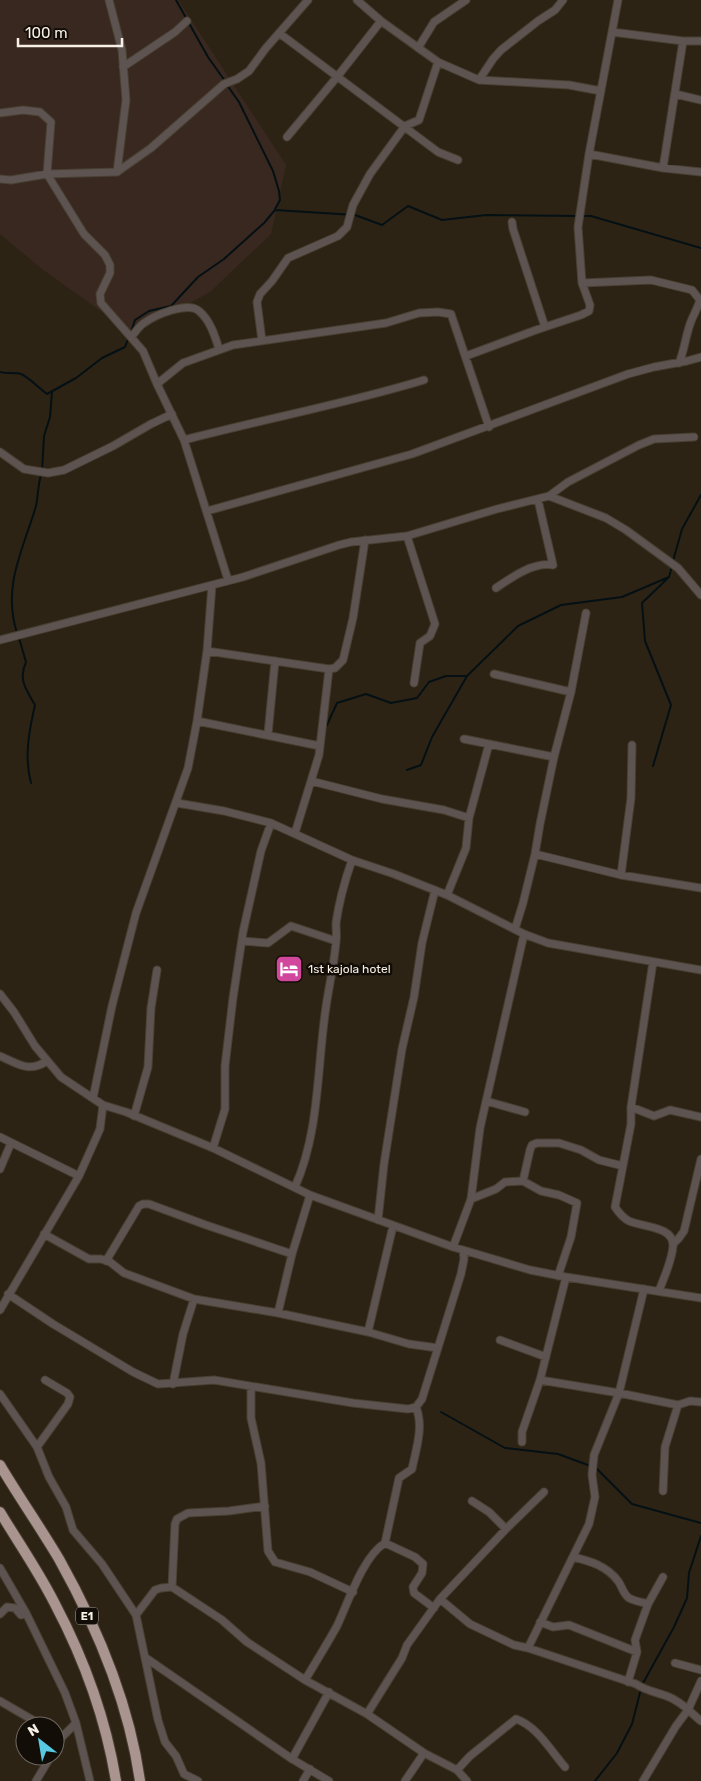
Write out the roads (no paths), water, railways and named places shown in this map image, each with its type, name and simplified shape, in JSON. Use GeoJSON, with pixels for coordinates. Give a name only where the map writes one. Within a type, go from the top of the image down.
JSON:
{"type":"FeatureCollection","features":[{"type":"Feature","properties":{"kind":"highway","name":"E1"},"geometry":{"type":"LineString","coordinates":[[0,1465],[58,1559],[101,1644],[112,1673],[131,1739],[140,1781]]}},
{"type":"Feature","properties":{"kind":"highway","name":"E1"},"geometry":{"type":"LineString","coordinates":[[0,1512],[55,1603],[70,1634],[99,1710],[116,1781]]}},
{"type":"Feature","properties":{"kind":"street"},"geometry":{"type":"LineString","coordinates":[[109,0],[122,50],[126,100],[117,172]]}},
{"type":"Feature","properties":{"kind":"street"},"geometry":{"type":"LineString","coordinates":[[0,179],[11,180],[47,174],[117,172],[151,148],[226,82],[237,79],[249,71],[308,0]]}},
{"type":"Feature","properties":{"kind":"street"},"geometry":{"type":"LineString","coordinates":[[418,48],[434,22],[466,0]]}},
{"type":"Feature","properties":{"kind":"street"},"geometry":{"type":"LineString","coordinates":[[479,80],[492,59],[501,50],[555,10],[563,0]]}},
{"type":"Feature","properties":{"kind":"street"},"geometry":{"type":"LineString","coordinates":[[466,356],[589,311],[590,305],[582,283],[578,227],[580,204],[618,0]]}},
{"type":"Feature","properties":{"kind":"street"},"geometry":{"type":"LineString","coordinates":[[361,1],[381,21],[438,62],[479,80],[569,85],[601,91]]}},
{"type":"Feature","properties":{"kind":"street"},"geometry":{"type":"LineString","coordinates":[[123,67],[187,21]]}},
{"type":"Feature","properties":{"kind":"street"},"geometry":{"type":"LineString","coordinates":[[287,137],[381,21]]}},
{"type":"Feature","properties":{"kind":"street"},"geometry":{"type":"LineString","coordinates":[[612,32],[683,41],[701,40]]}},
{"type":"Feature","properties":{"kind":"street"},"geometry":{"type":"LineString","coordinates":[[279,33],[406,126],[438,152],[458,160]]}},
{"type":"Feature","properties":{"kind":"street"},"geometry":{"type":"LineString","coordinates":[[663,168],[683,41]]}},
{"type":"Feature","properties":{"kind":"street"},"geometry":{"type":"LineString","coordinates":[[262,341],[257,302],[260,294],[288,258],[338,236],[347,227],[353,204],[370,174],[406,126],[419,120],[438,62]]}},
{"type":"Feature","properties":{"kind":"street"},"geometry":{"type":"LineString","coordinates":[[676,94],[701,100]]}},
{"type":"Feature","properties":{"kind":"street"},"geometry":{"type":"LineString","coordinates":[[0,113],[23,110],[40,112],[51,122],[47,174],[84,234],[105,255],[110,265],[110,272],[100,294],[101,304],[143,351],[184,440],[228,580]]}},
{"type":"Feature","properties":{"kind":"street"},"geometry":{"type":"LineString","coordinates":[[589,154],[663,168],[701,172]]}},
{"type":"Feature","properties":{"kind":"street"},"geometry":{"type":"LineString","coordinates":[[512,222],[545,327]]}},
{"type":"Feature","properties":{"kind":"street"},"geometry":{"type":"LineString","coordinates":[[582,283],[651,280],[692,290],[700,300],[698,309],[692,319],[685,349],[679,363]]}},
{"type":"Feature","properties":{"kind":"street"},"geometry":{"type":"LineString","coordinates":[[131,337],[144,323],[151,319],[167,311],[190,307],[199,311],[213,330],[219,349]]}},
{"type":"Feature","properties":{"kind":"street"},"geometry":{"type":"LineString","coordinates":[[157,384],[183,363],[233,345],[386,323],[419,313],[438,312],[451,314],[489,427]]}},
{"type":"Feature","properties":{"kind":"street"},"geometry":{"type":"LineString","coordinates":[[207,511],[412,454],[628,374],[701,357]]}},
{"type":"Feature","properties":{"kind":"street"},"geometry":{"type":"LineString","coordinates":[[184,440],[256,421],[326,407],[424,380]]}},
{"type":"Feature","properties":{"kind":"street"},"geometry":{"type":"LineString","coordinates":[[0,452],[24,469],[48,473],[75,466],[172,414]]}},
{"type":"Feature","properties":{"kind":"street"},"geometry":{"type":"LineString","coordinates":[[0,640],[243,577],[339,545],[407,536],[497,509],[538,500],[549,496],[568,482],[639,445],[654,439],[694,437]]}},
{"type":"Feature","properties":{"kind":"street"},"geometry":{"type":"LineString","coordinates":[[549,496],[606,518],[626,530],[678,568],[701,595]]}},
{"type":"Feature","properties":{"kind":"street"},"geometry":{"type":"LineString","coordinates":[[496,588],[514,576],[530,569],[548,564],[553,565],[538,500]]}},
{"type":"Feature","properties":{"kind":"street"},"geometry":{"type":"LineString","coordinates":[[407,536],[435,624],[430,636],[420,643],[414,683]]}},
{"type":"Feature","properties":{"kind":"street"},"geometry":{"type":"LineString","coordinates":[[207,651],[329,669],[335,668],[343,660],[353,618],[366,540]]}},
{"type":"Feature","properties":{"kind":"street"},"geometry":{"type":"LineString","coordinates":[[93,1098],[112,1006],[136,913],[188,768],[207,651],[212,585]]}},
{"type":"Feature","properties":{"kind":"street"},"geometry":{"type":"LineString","coordinates":[[514,929],[523,903],[535,854],[554,757],[571,692],[586,613]]}},
{"type":"Feature","properties":{"kind":"street"},"geometry":{"type":"LineString","coordinates":[[268,734],[275,661]]}},
{"type":"Feature","properties":{"kind":"street"},"geometry":{"type":"LineString","coordinates":[[294,833],[320,746],[329,669]]}},
{"type":"Feature","properties":{"kind":"street"},"geometry":{"type":"LineString","coordinates":[[494,674],[571,692]]}},
{"type":"Feature","properties":{"kind":"street"},"geometry":{"type":"LineString","coordinates":[[197,721],[320,746]]}},
{"type":"Feature","properties":{"kind":"street"},"geometry":{"type":"LineString","coordinates":[[464,739],[554,757]]}},
{"type":"Feature","properties":{"kind":"street"},"geometry":{"type":"LineString","coordinates":[[447,895],[466,848],[469,818],[489,744]]}},
{"type":"Feature","properties":{"kind":"street"},"geometry":{"type":"LineString","coordinates":[[621,875],[631,798],[632,745]]}},
{"type":"Feature","properties":{"kind":"street"},"geometry":{"type":"LineString","coordinates":[[311,781],[382,799],[444,810],[469,818]]}},
{"type":"Feature","properties":{"kind":"street"},"geometry":{"type":"LineString","coordinates":[[176,803],[224,811],[271,824],[352,860],[447,895],[524,934],[548,943],[701,970]]}},
{"type":"Feature","properties":{"kind":"street"},"geometry":{"type":"LineString","coordinates":[[213,1148],[225,1109],[225,1066],[242,941],[261,850],[271,824]]}},
{"type":"Feature","properties":{"kind":"street"},"geometry":{"type":"LineString","coordinates":[[535,854],[621,875],[701,888]]}},
{"type":"Feature","properties":{"kind":"street"},"geometry":{"type":"LineString","coordinates":[[295,1187],[308,1152],[320,1074],[325,1014],[336,941],[336,924],[346,876],[352,860]]}},
{"type":"Feature","properties":{"kind":"street"},"geometry":{"type":"LineString","coordinates":[[378,1220],[384,1164],[402,1049],[414,996],[422,943],[435,890]]}},
{"type":"Feature","properties":{"kind":"street"},"geometry":{"type":"LineString","coordinates":[[242,941],[268,943],[291,926],[336,941]]}},
{"type":"Feature","properties":{"kind":"street"},"geometry":{"type":"LineString","coordinates":[[454,1247],[471,1199],[480,1128],[524,934]]}},
{"type":"Feature","properties":{"kind":"street"},"geometry":{"type":"LineString","coordinates":[[653,962],[631,1106],[631,1124],[616,1207],[618,1212],[629,1221],[664,1231],[671,1237],[673,1244]]}},
{"type":"Feature","properties":{"kind":"street"},"geometry":{"type":"LineString","coordinates":[[134,1116],[148,1067],[151,1008],[157,970]]}},
{"type":"Feature","properties":{"kind":"street"},"geometry":{"type":"LineString","coordinates":[[0,994],[14,1012],[35,1046],[68,1083],[103,1105],[213,1148],[310,1195],[454,1247],[530,1270],[701,1298]]}},
{"type":"Feature","properties":{"kind":"street"},"geometry":{"type":"LineString","coordinates":[[0,1056],[25,1067],[38,1067],[47,1061]]}},
{"type":"Feature","properties":{"kind":"street"},"geometry":{"type":"LineString","coordinates":[[486,1101],[525,1112]]}},
{"type":"Feature","properties":{"kind":"street"},"geometry":{"type":"LineString","coordinates":[[0,1310],[79,1176],[100,1129],[103,1105]]}},
{"type":"Feature","properties":{"kind":"street"},"geometry":{"type":"LineString","coordinates":[[631,1106],[654,1116],[670,1110],[701,1117]]}},
{"type":"Feature","properties":{"kind":"street"},"geometry":{"type":"LineString","coordinates":[[0,1137],[79,1176]]}},
{"type":"Feature","properties":{"kind":"street"},"geometry":{"type":"LineString","coordinates":[[0,1169],[12,1143]]}},
{"type":"Feature","properties":{"kind":"street"},"geometry":{"type":"LineString","coordinates":[[523,1181],[530,1150],[532,1145],[537,1143],[559,1143],[581,1150],[599,1160],[623,1166]]}},
{"type":"Feature","properties":{"kind":"street"},"geometry":{"type":"LineString","coordinates":[[659,1291],[673,1244],[684,1231],[701,1160]]}},
{"type":"Feature","properties":{"kind":"street"},"geometry":{"type":"LineString","coordinates":[[471,1199],[496,1189],[505,1182],[523,1181],[541,1191],[559,1195],[577,1203],[571,1237],[558,1276]]}},
{"type":"Feature","properties":{"kind":"street"},"geometry":{"type":"LineString","coordinates":[[278,1313],[292,1254],[310,1195]]}},
{"type":"Feature","properties":{"kind":"street"},"geometry":{"type":"LineString","coordinates":[[106,1261],[139,1206],[144,1204],[149,1204],[206,1226],[292,1254]]}},
{"type":"Feature","properties":{"kind":"street"},"geometry":{"type":"LineString","coordinates":[[368,1332],[394,1226]]}},
{"type":"Feature","properties":{"kind":"street"},"geometry":{"type":"LineString","coordinates":[[44,1234],[89,1259],[106,1261],[124,1273],[194,1298],[278,1313],[368,1332],[409,1344],[438,1348]]}},
{"type":"Feature","properties":{"kind":"street"},"geometry":{"type":"LineString","coordinates":[[8,1294],[53,1324],[133,1372],[158,1384],[214,1380],[370,1406],[408,1409],[416,1407],[422,1399],[464,1259],[463,1250]]}},
{"type":"Feature","properties":{"kind":"street"},"geometry":{"type":"LineString","coordinates":[[522,1442],[522,1432],[540,1380],[566,1277]]}},
{"type":"Feature","properties":{"kind":"street"},"geometry":{"type":"LineString","coordinates":[[528,1648],[589,1524],[595,1497],[592,1475],[594,1471],[594,1455],[619,1393],[644,1289]]}},
{"type":"Feature","properties":{"kind":"street"},"geometry":{"type":"LineString","coordinates":[[173,1384],[183,1334],[194,1298]]}},
{"type":"Feature","properties":{"kind":"street"},"geometry":{"type":"LineString","coordinates":[[500,1340],[546,1357]]}},
{"type":"Feature","properties":{"kind":"street"},"geometry":{"type":"LineString","coordinates":[[37,1447],[68,1404],[70,1397],[67,1393],[45,1380]]}},
{"type":"Feature","properties":{"kind":"street"},"geometry":{"type":"LineString","coordinates":[[540,1380],[678,1405],[690,1401],[701,1402]]}},
{"type":"Feature","properties":{"kind":"street"},"geometry":{"type":"LineString","coordinates":[[250,1387],[251,1418],[261,1464],[268,1551],[275,1562],[310,1572],[353,1592]]}},
{"type":"Feature","properties":{"kind":"street"},"geometry":{"type":"LineString","coordinates":[[0,1394],[37,1447],[49,1477],[66,1508],[73,1530],[102,1564],[136,1615],[158,1720],[165,1742],[176,1756],[184,1774],[198,1781]]}},
{"type":"Feature","properties":{"kind":"street"},"geometry":{"type":"LineString","coordinates":[[663,1491],[665,1447],[678,1405]]}},
{"type":"Feature","properties":{"kind":"street"},"geometry":{"type":"LineString","coordinates":[[305,1680],[336,1627],[366,1562],[385,1543],[399,1478],[412,1469],[420,1420],[416,1407]]}},
{"type":"Feature","properties":{"kind":"street"},"geometry":{"type":"LineString","coordinates":[[367,1714],[402,1658],[407,1645],[440,1599],[544,1492]]}},
{"type":"Feature","properties":{"kind":"street"},"geometry":{"type":"LineString","coordinates":[[472,1501],[489,1512],[506,1529]]}},
{"type":"Feature","properties":{"kind":"street"},"geometry":{"type":"LineString","coordinates":[[172,1587],[175,1524],[177,1520],[188,1513],[229,1511],[265,1506]]}},
{"type":"Feature","properties":{"kind":"street"},"geometry":{"type":"LineString","coordinates":[[385,1543],[415,1557],[423,1564],[422,1573],[413,1588],[414,1593],[434,1608]]}},
{"type":"Feature","properties":{"kind":"street"},"geometry":{"type":"LineString","coordinates":[[573,1557],[594,1563],[605,1569],[618,1581],[629,1597],[648,1604]]}},
{"type":"Feature","properties":{"kind":"street"},"geometry":{"type":"LineString","coordinates":[[0,1568],[26,1613],[66,1693],[76,1723],[90,1781]]}},
{"type":"Feature","properties":{"kind":"street"},"geometry":{"type":"LineString","coordinates":[[632,1683],[637,1652],[635,1640],[648,1604],[663,1577]]}},
{"type":"Feature","properties":{"kind":"street"},"geometry":{"type":"LineString","coordinates":[[136,1615],[155,1590],[172,1587],[222,1620],[247,1642],[305,1680],[367,1714],[424,1753],[457,1770],[467,1781]]}},
{"type":"Feature","properties":{"kind":"street"},"geometry":{"type":"LineString","coordinates":[[440,1599],[470,1624],[514,1646],[528,1648],[632,1683],[644,1690],[670,1697],[686,1706],[701,1721]]}},
{"type":"Feature","properties":{"kind":"street"},"geometry":{"type":"LineString","coordinates":[[0,1614],[8,1607],[15,1608],[21,1615],[26,1613]]}},
{"type":"Feature","properties":{"kind":"street"},"geometry":{"type":"LineString","coordinates":[[540,1622],[553,1627],[569,1625],[637,1652]]}},
{"type":"Feature","properties":{"kind":"street"},"geometry":{"type":"LineString","coordinates":[[146,1658],[292,1759],[329,1781]]}},
{"type":"Feature","properties":{"kind":"street"},"geometry":{"type":"LineString","coordinates":[[675,1663],[701,1670]]}},
{"type":"Feature","properties":{"kind":"street"},"geometry":{"type":"LineString","coordinates":[[643,1781],[676,1726],[688,1710],[701,1681]]}},
{"type":"Feature","properties":{"kind":"street"},"geometry":{"type":"LineString","coordinates":[[292,1759],[329,1692]]}},
{"type":"Feature","properties":{"kind":"street"},"geometry":{"type":"LineString","coordinates":[[0,1701],[26,1716]]}},
{"type":"Feature","properties":{"kind":"street"},"geometry":{"type":"LineString","coordinates":[[457,1770],[470,1756],[516,1718],[524,1721],[537,1733],[565,1767]]}},
{"type":"Feature","properties":{"kind":"street"},"geometry":{"type":"LineString","coordinates":[[65,1734],[76,1723]]}},
{"type":"Feature","properties":{"kind":"street"},"geometry":{"type":"LineString","coordinates":[[405,1781],[424,1753]]}},
{"type":"Feature","properties":{"kind":"street"},"geometry":{"type":"LineString","coordinates":[[36,1781],[45,1766]]}},
{"type":"Feature","properties":{"kind":"street"},"geometry":{"type":"LineString","coordinates":[[303,1781],[310,1769]]}},
{"type":"Feature","properties":{"kind":"waterway"},"geometry":{"type":"LineString","coordinates":[[176,0],[208,57],[225,81]]}},
{"type":"Feature","properties":{"kind":"waterway"},"geometry":{"type":"LineString","coordinates":[[227,85],[239,102],[273,171],[280,200],[275,209]]}},
{"type":"Feature","properties":{"kind":"waterway"},"geometry":{"type":"LineString","coordinates":[[131,332],[135,320],[149,311],[171,306],[198,277],[224,259],[264,223],[275,210],[355,215],[382,225],[408,206],[442,220],[486,215],[578,216]]}},
{"type":"Feature","properties":{"kind":"waterway"},"geometry":{"type":"LineString","coordinates":[[583,216],[591,216],[701,248]]}},
{"type":"Feature","properties":{"kind":"waterway"},"geometry":{"type":"LineString","coordinates":[[0,372],[21,374],[47,394],[76,378],[102,358],[125,347],[128,339]]}},
{"type":"Feature","properties":{"kind":"waterway"},"geometry":{"type":"LineString","coordinates":[[42,471],[44,436],[50,417],[52,392]]}},
{"type":"Feature","properties":{"kind":"waterway"},"geometry":{"type":"LineString","coordinates":[[17,633],[13,616],[13,584],[20,553],[36,506],[41,475]]}},
{"type":"Feature","properties":{"kind":"waterway"},"geometry":{"type":"LineString","coordinates":[[673,561],[682,529],[701,495]]}},
{"type":"Feature","properties":{"kind":"waterway"},"geometry":{"type":"LineString","coordinates":[[407,770],[421,765],[432,737],[467,676],[518,626],[561,605],[622,597],[669,577],[672,566]]}},
{"type":"Feature","properties":{"kind":"waterway"},"geometry":{"type":"LineString","coordinates":[[653,766],[671,705],[645,641],[642,603],[668,578]]}},
{"type":"Feature","properties":{"kind":"waterway"},"geometry":{"type":"LineString","coordinates":[[19,638],[26,662],[23,674],[24,684],[35,705],[29,734],[28,764],[31,783]]}},
{"type":"Feature","properties":{"kind":"waterway"},"geometry":{"type":"LineString","coordinates":[[327,725],[337,703],[366,694],[391,703],[417,698],[429,682],[446,676],[466,676]]}},
{"type":"Feature","properties":{"kind":"waterway"},"geometry":{"type":"LineString","coordinates":[[441,1412],[505,1448],[558,1454],[596,1468],[632,1504],[701,1523]]}},
{"type":"Feature","properties":{"kind":"waterway"},"geometry":{"type":"LineString","coordinates":[[595,1781],[617,1753],[632,1724],[642,1685],[674,1627],[687,1598],[689,1573],[701,1536]]}},
{"type":"Feature","properties":{"kind":"place","name":"1st kajola hotel"},"geometry":{"type":"Point","coordinates":[289,969]}}]}
